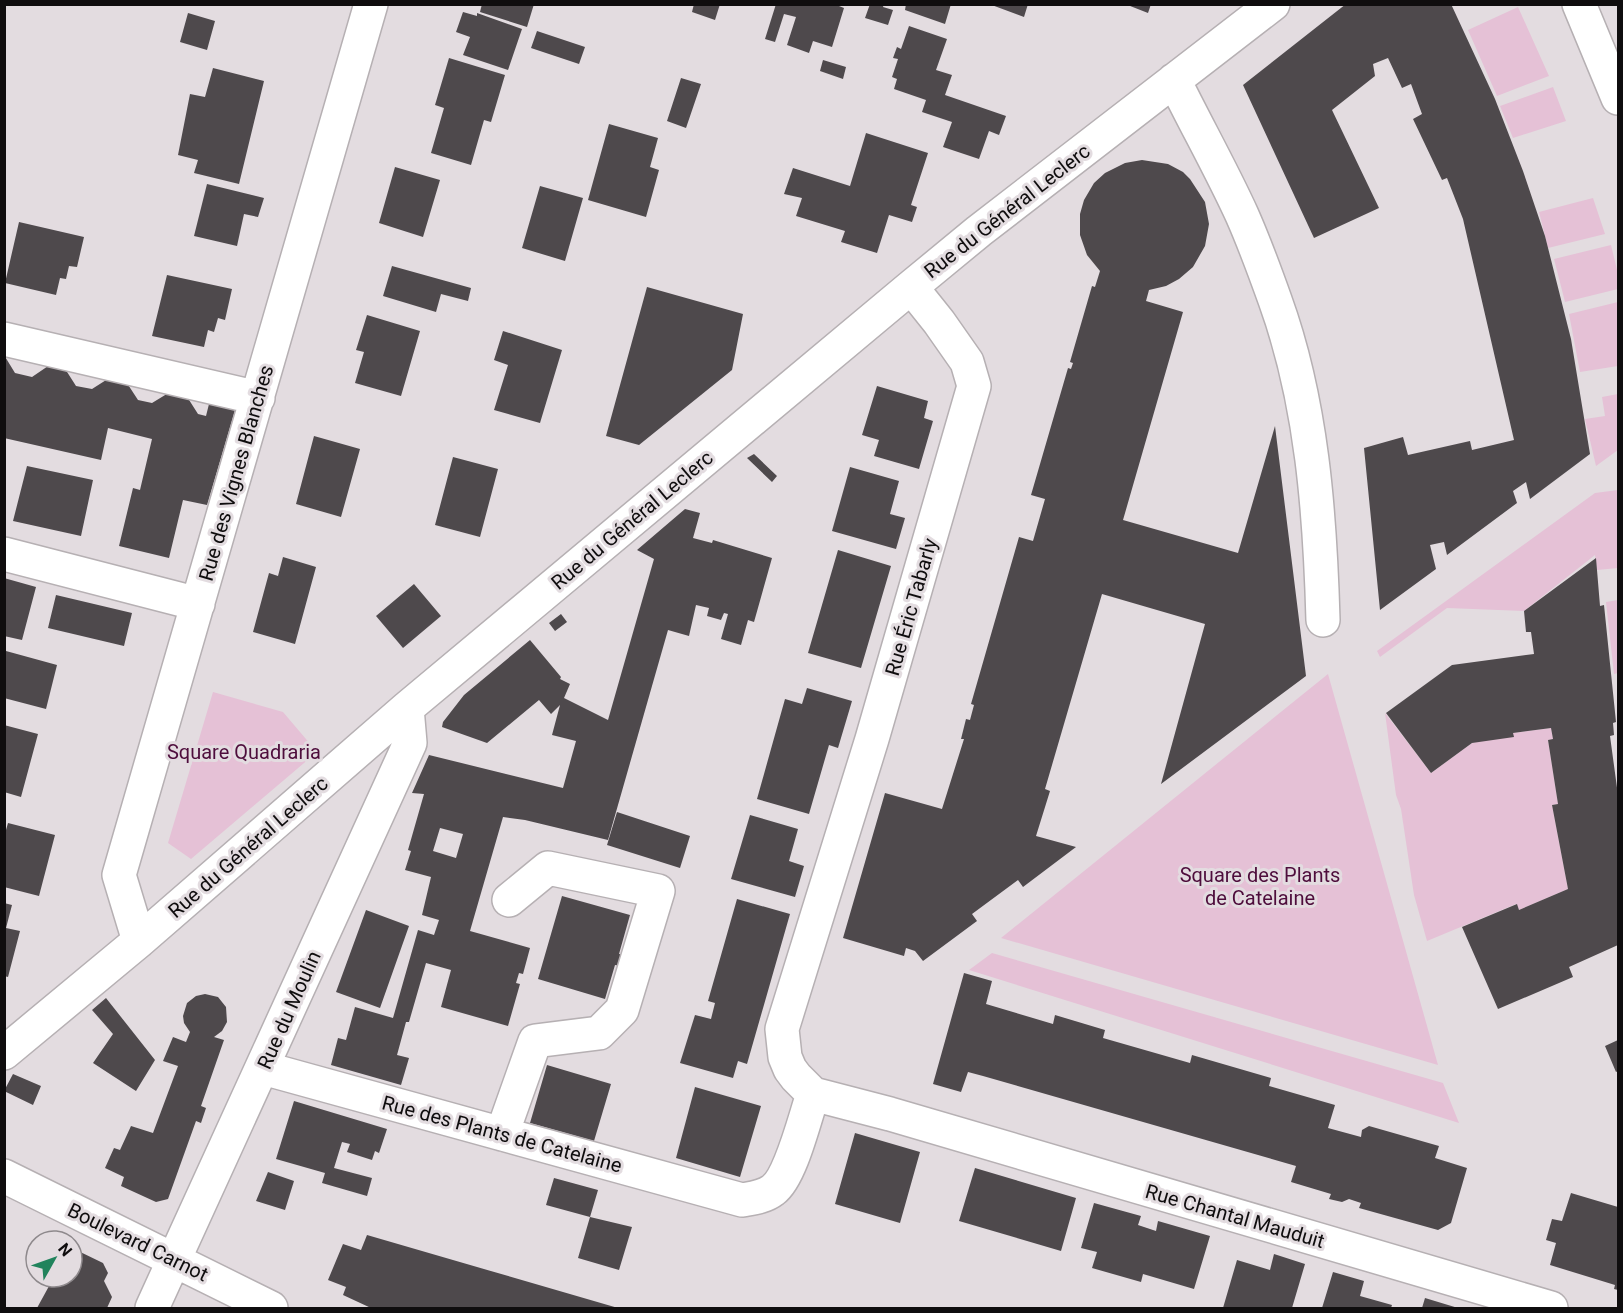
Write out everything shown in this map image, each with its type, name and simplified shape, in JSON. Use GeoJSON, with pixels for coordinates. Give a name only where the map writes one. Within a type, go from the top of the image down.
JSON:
{"type":"FeatureCollection","features":[{"type":"Feature","properties":{"kind":"street","name":"Rue des Vignes Blanches"},"geometry":{"type":"LineString","coordinates":[[139,941],[119,875],[371,4]]}},
{"type":"Feature","properties":{"kind":"street","name":"Rue du Général Leclerc"},"geometry":{"type":"LineString","coordinates":[[4,1053],[139,941],[407,708],[910,287],[1273,4]]}},
{"type":"Feature","properties":{"kind":"street"},"geometry":{"type":"LineString","coordinates":[[1579,4],[1616,87]]}},
{"type":"Feature","properties":{"kind":"street"},"geometry":{"type":"LineString","coordinates":[[1174,80],[1243,216],[1276,302],[1301,389],[1322,567],[1323,620]]}},
{"type":"Feature","properties":{"kind":"street","name":"Rue Éric Tabarly"},"geometry":{"type":"LineString","coordinates":[[813,1094],[790,1069],[785,1057],[782,1029],[878,719],[974,386],[967,362],[939,322],[910,287]]}},
{"type":"Feature","properties":{"kind":"street"},"geometry":{"type":"LineString","coordinates":[[4,339],[258,398]]}},
{"type":"Feature","properties":{"kind":"street"},"geometry":{"type":"LineString","coordinates":[[4,554],[198,604]]}},
{"type":"Feature","properties":{"kind":"street","name":"Rue du Moulin"},"geometry":{"type":"LineString","coordinates":[[152,1308],[410,743],[407,708]]}},
{"type":"Feature","properties":{"kind":"street"},"geometry":{"type":"LineString","coordinates":[[502,1134],[535,1041],[599,1033],[622,1010],[658,891],[548,868],[509,900]]}},
{"type":"Feature","properties":{"kind":"street","name":"Rue des Plants de Catelaine"},"geometry":{"type":"LineString","coordinates":[[263,1068],[742,1200],[764,1196],[775,1189],[785,1178],[813,1094]]}},
{"type":"Feature","properties":{"kind":"street","name":"Rue Chantal Mauduit"},"geometry":{"type":"LineString","coordinates":[[813,1094],[920,1123],[1551,1308]]}},
{"type":"Feature","properties":{"kind":"street","name":"Boulevard Carnot"},"geometry":{"type":"LineString","coordinates":[[4,1176],[271,1308]]}},
{"type":"Feature","properties":{"kind":"green space"},"geometry":{"type":"Polygon","coordinates":[[[1518,7],[1549,76],[1497,96],[1468,30],[1518,7]]]}},
{"type":"Feature","properties":{"kind":"green space"},"geometry":{"type":"Polygon","coordinates":[[[1553,87],[1566,121],[1513,138],[1500,106],[1553,87]]]}},
{"type":"Feature","properties":{"kind":"green space"},"geometry":{"type":"Polygon","coordinates":[[[1593,198],[1605,234],[1548,248],[1539,212],[1593,198]]]}},
{"type":"Feature","properties":{"kind":"green space"},"geometry":{"type":"Polygon","coordinates":[[[1611,245],[1618,274],[1618,289],[1565,302],[1554,259],[1611,245]]]}},
{"type":"Feature","properties":{"kind":"green space"},"geometry":{"type":"Polygon","coordinates":[[[1618,302],[1618,366],[1580,372],[1569,314],[1618,302]]]}},
{"type":"Feature","properties":{"kind":"green space"},"geometry":{"type":"Polygon","coordinates":[[[1618,394],[1618,450],[1596,466],[1585,419],[1605,416],[1602,397],[1618,394]]]}},
{"type":"Feature","properties":{"kind":"green space"},"geometry":{"type":"Polygon","coordinates":[[[1618,490],[1618,568],[1597,570],[1595,555],[1524,611],[1447,608],[1380,657],[1377,651],[1595,493],[1618,490]]]}},
{"type":"Feature","properties":{"kind":"green space"},"geometry":{"type":"Polygon","coordinates":[[[1618,600],[1618,673],[1614,674],[1606,602],[1618,600]]]}},
{"type":"Feature","properties":{"kind":"green space","name":"Square des Plants de Catelaine"},"geometry":{"type":"Polygon","coordinates":[[[1328,674],[1438,1065],[1001,938],[1328,674]]]}},
{"type":"Feature","properties":{"kind":"green space","name":"Square Quadraria"},"geometry":{"type":"Polygon","coordinates":[[[213,692],[283,712],[317,752],[191,859],[168,843],[213,692]]]}},
{"type":"Feature","properties":{"kind":"green space"},"geometry":{"type":"Polygon","coordinates":[[[1385,713],[1431,773],[1472,743],[1513,733],[1551,728],[1553,739],[1548,740],[1558,804],[1552,805],[1568,889],[1519,910],[1516,904],[1427,941],[1414,895],[1401,809],[1396,795],[1385,713]]]}},
{"type":"Feature","properties":{"kind":"green space"},"geometry":{"type":"Polygon","coordinates":[[[992,953],[1443,1083],[1459,1123],[969,970],[992,953]]]}},
{"type":"Feature","properties":{"kind":"building"},"geometry":{"type":"Polygon","coordinates":[[[482,4],[534,4],[527,27],[480,12],[482,4]]]}},
{"type":"Feature","properties":{"kind":"building"},"geometry":{"type":"Polygon","coordinates":[[[694,4],[720,4],[715,20],[692,12],[694,4]]]}},
{"type":"Feature","properties":{"kind":"building"},"geometry":{"type":"Polygon","coordinates":[[[776,4],[834,4],[844,8],[832,47],[813,41],[809,53],[787,45],[796,17],[784,14],[775,42],[765,39],[776,4]]]}},
{"type":"Feature","properties":{"kind":"building"},"geometry":{"type":"Polygon","coordinates":[[[870,4],[884,4],[883,7],[893,10],[888,25],[865,18],[870,4]]]}},
{"type":"Feature","properties":{"kind":"building"},"geometry":{"type":"Polygon","coordinates":[[[906,4],[951,4],[945,24],[905,10],[906,4]]]}},
{"type":"Feature","properties":{"kind":"building"},"geometry":{"type":"Polygon","coordinates":[[[989,4],[1028,4],[1024,17],[989,4]]]}},
{"type":"Feature","properties":{"kind":"building"},"geometry":{"type":"Polygon","coordinates":[[[1125,4],[1151,4],[1148,13],[1125,4]]]}},
{"type":"Feature","properties":{"kind":"building"},"geometry":{"type":"Polygon","coordinates":[[[1346,4],[1451,4],[1495,99],[1545,236],[1571,339],[1590,454],[1530,499],[1526,482],[1513,491],[1517,503],[1447,555],[1444,542],[1430,545],[1436,569],[1380,610],[1364,448],[1403,437],[1408,455],[1470,441],[1472,450],[1514,440],[1463,219],[1447,178],[1442,180],[1413,119],[1422,114],[1411,84],[1402,88],[1388,58],[1373,64],[1375,76],[1332,110],[1379,208],[1314,238],[1243,85],[1346,4]]]}},
{"type":"Feature","properties":{"kind":"building"},"geometry":{"type":"Polygon","coordinates":[[[463,12],[477,16],[477,13],[522,29],[508,70],[463,55],[470,37],[456,32],[463,12]]]}},
{"type":"Feature","properties":{"kind":"building"},"geometry":{"type":"Polygon","coordinates":[[[188,13],[215,21],[207,50],[180,42],[188,13]]]}},
{"type":"Feature","properties":{"kind":"building"},"geometry":{"type":"Polygon","coordinates":[[[909,26],[947,39],[936,70],[952,75],[945,95],[1006,116],[999,135],[989,131],[979,159],[943,147],[952,122],[922,112],[926,100],[894,89],[897,79],[892,77],[898,59],[893,58],[897,47],[901,49],[909,26]]]}},
{"type":"Feature","properties":{"kind":"building"},"geometry":{"type":"Polygon","coordinates":[[[537,31],[585,47],[579,64],[531,48],[537,31]]]}},
{"type":"Feature","properties":{"kind":"building"},"geometry":{"type":"Polygon","coordinates":[[[449,58],[505,75],[491,122],[484,120],[471,165],[431,153],[444,108],[435,105],[449,58]]]}},
{"type":"Feature","properties":{"kind":"building"},"geometry":{"type":"Polygon","coordinates":[[[823,60],[846,67],[843,79],[820,71],[823,60]]]}},
{"type":"Feature","properties":{"kind":"building"},"geometry":{"type":"Polygon","coordinates":[[[213,68],[264,81],[239,184],[194,173],[198,160],[178,155],[190,94],[205,97],[213,68]]]}},
{"type":"Feature","properties":{"kind":"building"},"geometry":{"type":"Polygon","coordinates":[[[681,78],[701,84],[686,128],[667,121],[681,78]]]}},
{"type":"Feature","properties":{"kind":"building"},"geometry":{"type":"Polygon","coordinates":[[[609,124],[658,138],[650,167],[659,170],[646,217],[588,200],[609,124]]]}},
{"type":"Feature","properties":{"kind":"building"},"geometry":{"type":"Polygon","coordinates":[[[866,133],[928,153],[911,205],[917,207],[912,222],[889,215],[877,253],[841,242],[845,231],[796,216],[802,198],[784,194],[793,168],[850,186],[866,133]]]}},
{"type":"Feature","properties":{"kind":"building"},"geometry":{"type":"Polygon","coordinates":[[[1142,160],[1168,164],[1183,172],[1205,202],[1209,224],[1205,246],[1193,267],[1166,286],[1149,290],[1146,301],[1183,312],[1123,520],[1238,553],[1275,426],[1306,676],[1161,784],[1205,624],[1102,594],[1045,789],[1050,791],[1036,836],[1076,847],[1023,887],[1018,880],[972,914],[977,921],[923,961],[915,951],[906,948],[904,956],[843,938],[885,793],[942,809],[964,739],[961,739],[966,719],[970,720],[974,705],[971,704],[1019,537],[1033,541],[1045,499],[1031,495],[1068,368],[1071,369],[1073,363],[1070,362],[1092,286],[1095,287],[1100,271],[1087,255],[1080,235],[1080,214],[1084,200],[1094,183],[1105,173],[1125,163],[1142,160]]]}},
{"type":"Feature","properties":{"kind":"building"},"geometry":{"type":"Polygon","coordinates":[[[395,167],[440,180],[423,237],[379,223],[395,167]]]}},
{"type":"Feature","properties":{"kind":"building"},"geometry":{"type":"Polygon","coordinates":[[[207,184],[264,198],[258,217],[244,214],[237,246],[194,236],[207,184]]]}},
{"type":"Feature","properties":{"kind":"building"},"geometry":{"type":"Polygon","coordinates":[[[540,186],[583,198],[565,261],[522,248],[540,186]]]}},
{"type":"Feature","properties":{"kind":"building"},"geometry":{"type":"Polygon","coordinates":[[[19,222],[84,237],[77,267],[69,266],[66,279],[60,278],[56,295],[5,283],[19,222]]]}},
{"type":"Feature","properties":{"kind":"building"},"geometry":{"type":"Polygon","coordinates":[[[392,266],[471,288],[468,301],[441,294],[436,312],[383,296],[392,266]]]}},
{"type":"Feature","properties":{"kind":"building"},"geometry":{"type":"Polygon","coordinates":[[[167,275],[232,289],[225,320],[218,318],[214,332],[208,330],[204,347],[152,336],[167,275]]]}},
{"type":"Feature","properties":{"kind":"building"},"geometry":{"type":"Polygon","coordinates":[[[647,287],[743,314],[732,370],[639,445],[606,436],[647,287]]]}},
{"type":"Feature","properties":{"kind":"building"},"geometry":{"type":"Polygon","coordinates":[[[367,315],[420,331],[401,396],[355,383],[364,352],[356,350],[367,315]]]}},
{"type":"Feature","properties":{"kind":"building"},"geometry":{"type":"Polygon","coordinates":[[[503,331],[562,350],[540,423],[494,410],[508,365],[494,360],[503,331]]]}},
{"type":"Feature","properties":{"kind":"building"},"geometry":{"type":"Polygon","coordinates":[[[4,355],[15,373],[32,377],[54,362],[62,364],[76,386],[92,389],[114,375],[123,377],[138,400],[152,403],[175,389],[184,392],[198,414],[206,416],[211,396],[236,407],[207,505],[183,500],[169,558],[119,546],[133,488],[140,490],[152,439],[108,428],[101,460],[4,438],[4,355]]]}},
{"type":"Feature","properties":{"kind":"building"},"geometry":{"type":"Polygon","coordinates":[[[877,386],[928,401],[924,418],[933,421],[919,469],[874,456],[879,440],[862,435],[877,386]]]}},
{"type":"Feature","properties":{"kind":"building"},"geometry":{"type":"Polygon","coordinates":[[[314,436],[360,449],[341,517],[296,504],[314,436]]]}},
{"type":"Feature","properties":{"kind":"building"},"geometry":{"type":"Polygon","coordinates":[[[754,454],[777,476],[772,482],[747,458],[754,454]]]}},
{"type":"Feature","properties":{"kind":"building"},"geometry":{"type":"Polygon","coordinates":[[[453,457],[498,469],[480,537],[435,525],[453,457]]]}},
{"type":"Feature","properties":{"kind":"building"},"geometry":{"type":"Polygon","coordinates":[[[27,466],[93,480],[81,536],[13,521],[27,466]]]}},
{"type":"Feature","properties":{"kind":"building"},"geometry":{"type":"Polygon","coordinates":[[[850,467],[899,481],[890,514],[905,518],[896,549],[832,531],[850,467]]]}},
{"type":"Feature","properties":{"kind":"building"},"geometry":{"type":"Polygon","coordinates":[[[685,509],[700,513],[693,538],[712,543],[713,540],[772,558],[754,622],[748,620],[741,645],[721,639],[728,614],[724,613],[721,620],[707,616],[709,608],[696,605],[689,636],[668,630],[608,840],[503,817],[470,931],[530,948],[523,974],[519,973],[516,983],[520,984],[508,1026],[441,1007],[451,970],[426,963],[397,1055],[409,1058],[401,1085],[331,1065],[338,1038],[346,1040],[355,1007],[393,1018],[418,930],[434,935],[439,920],[422,915],[431,877],[405,870],[411,851],[408,850],[424,794],[412,793],[429,755],[563,788],[576,741],[552,735],[560,705],[551,714],[539,700],[487,743],[442,727],[443,722],[464,695],[530,640],[561,677],[560,679],[570,684],[564,698],[608,720],[654,559],[637,550],[685,509]],[[440,828],[433,851],[456,858],[463,834],[440,828]]]}},
{"type":"Feature","properties":{"kind":"building"},"geometry":{"type":"Polygon","coordinates":[[[838,550],[891,566],[861,668],[808,653],[838,550]]]}},
{"type":"Feature","properties":{"kind":"building"},"geometry":{"type":"Polygon","coordinates":[[[283,557],[316,567],[295,644],[253,632],[269,573],[278,576],[283,557]]]}},
{"type":"Feature","properties":{"kind":"building"},"geometry":{"type":"Polygon","coordinates":[[[1596,558],[1600,606],[1604,605],[1616,722],[1613,723],[1614,735],[1610,736],[1618,795],[1618,945],[1569,967],[1573,977],[1498,1009],[1462,927],[1517,904],[1519,910],[1568,889],[1552,805],[1558,804],[1548,740],[1553,739],[1551,728],[1513,733],[1514,737],[1472,743],[1431,773],[1386,713],[1452,665],[1534,654],[1531,632],[1526,632],[1524,611],[1596,558]]]}},
{"type":"Feature","properties":{"kind":"building"},"geometry":{"type":"Polygon","coordinates":[[[4,578],[36,587],[22,640],[4,636],[4,578]]]}},
{"type":"Feature","properties":{"kind":"building"},"geometry":{"type":"Polygon","coordinates":[[[414,584],[441,616],[403,648],[376,616],[414,584]]]}},
{"type":"Feature","properties":{"kind":"building"},"geometry":{"type":"Polygon","coordinates":[[[56,595],[132,613],[124,646],[48,628],[56,595]]]}},
{"type":"Feature","properties":{"kind":"building"},"geometry":{"type":"Polygon","coordinates":[[[561,614],[567,622],[555,631],[549,623],[561,614]]]}},
{"type":"Feature","properties":{"kind":"building"},"geometry":{"type":"Polygon","coordinates":[[[6,651],[57,665],[46,709],[4,698],[6,651]]]}},
{"type":"Feature","properties":{"kind":"building"},"geometry":{"type":"Polygon","coordinates":[[[807,688],[852,701],[838,748],[829,745],[809,814],[757,799],[785,699],[802,704],[807,688]]]}},
{"type":"Feature","properties":{"kind":"building"},"geometry":{"type":"Polygon","coordinates":[[[4,725],[38,734],[21,797],[4,792],[4,725]]]}},
{"type":"Feature","properties":{"kind":"building"},"geometry":{"type":"Polygon","coordinates":[[[617,812],[690,836],[680,868],[607,845],[617,812]]]}},
{"type":"Feature","properties":{"kind":"building"},"geometry":{"type":"Polygon","coordinates":[[[750,815],[798,829],[789,861],[804,866],[795,897],[731,879],[750,815]]]}},
{"type":"Feature","properties":{"kind":"building"},"geometry":{"type":"Polygon","coordinates":[[[8,823],[55,835],[39,896],[4,887],[4,837],[8,823]]]}},
{"type":"Feature","properties":{"kind":"building"},"geometry":{"type":"Polygon","coordinates":[[[562,896],[630,915],[619,954],[625,955],[621,966],[615,965],[605,999],[538,979],[562,896]]]}},
{"type":"Feature","properties":{"kind":"building"},"geometry":{"type":"Polygon","coordinates":[[[737,899],[790,914],[747,1064],[738,1061],[733,1078],[680,1063],[695,1015],[711,1019],[715,1003],[708,1001],[737,899]]]}},
{"type":"Feature","properties":{"kind":"building"},"geometry":{"type":"Polygon","coordinates":[[[4,903],[12,905],[6,928],[20,931],[8,977],[4,976],[4,903]]]}},
{"type":"Feature","properties":{"kind":"building"},"geometry":{"type":"Polygon","coordinates":[[[366,910],[409,926],[380,1008],[336,992],[366,910]]]}},
{"type":"Feature","properties":{"kind":"building"},"geometry":{"type":"Polygon","coordinates":[[[964,973],[992,981],[986,1004],[1053,1024],[1055,1015],[1105,1030],[1103,1038],[1190,1063],[1192,1055],[1271,1078],[1269,1086],[1335,1105],[1328,1128],[1361,1137],[1362,1130],[1369,1126],[1439,1146],[1435,1158],[1467,1168],[1451,1223],[1438,1230],[1359,1208],[1361,1203],[1349,1199],[1342,1202],[1329,1199],[1331,1194],[1291,1182],[1296,1166],[983,1076],[968,1072],[961,1092],[933,1084],[964,973]]]}},
{"type":"Feature","properties":{"kind":"building"},"geometry":{"type":"Polygon","coordinates":[[[205,994],[218,997],[226,1007],[227,1022],[222,1031],[214,1037],[224,1040],[201,1106],[206,1108],[201,1123],[196,1121],[168,1199],[156,1202],[121,1186],[124,1177],[105,1168],[114,1148],[120,1150],[131,1126],[153,1133],[178,1066],[163,1061],[173,1037],[186,1042],[190,1032],[184,1023],[183,1016],[187,1003],[196,996],[205,994]]]}},
{"type":"Feature","properties":{"kind":"building"},"geometry":{"type":"Polygon","coordinates":[[[106,998],[155,1060],[136,1091],[93,1063],[113,1034],[92,1010],[106,998]]]}},
{"type":"Feature","properties":{"kind":"building"},"geometry":{"type":"Polygon","coordinates":[[[1618,1040],[1618,1071],[1616,1072],[1605,1046],[1618,1040]]]}},
{"type":"Feature","properties":{"kind":"building"},"geometry":{"type":"Polygon","coordinates":[[[547,1065],[611,1084],[594,1141],[530,1123],[547,1065]]]}},
{"type":"Feature","properties":{"kind":"building"},"geometry":{"type":"Polygon","coordinates":[[[13,1074],[41,1086],[33,1105],[4,1091],[13,1074]]]}},
{"type":"Feature","properties":{"kind":"building"},"geometry":{"type":"Polygon","coordinates":[[[695,1087],[761,1106],[740,1177],[676,1158],[695,1087]]]}},
{"type":"Feature","properties":{"kind":"building"},"geometry":{"type":"Polygon","coordinates":[[[294,1101],[387,1129],[379,1153],[375,1151],[372,1160],[347,1152],[350,1144],[342,1142],[334,1168],[372,1178],[367,1196],[322,1183],[325,1173],[276,1159],[294,1101]]]}},
{"type":"Feature","properties":{"kind":"building"},"geometry":{"type":"Polygon","coordinates":[[[855,1133],[920,1152],[900,1223],[835,1204],[855,1133]]]}},
{"type":"Feature","properties":{"kind":"building"},"geometry":{"type":"Polygon","coordinates":[[[975,1168],[1076,1198],[1061,1251],[959,1221],[975,1168]]]}},
{"type":"Feature","properties":{"kind":"building"},"geometry":{"type":"Polygon","coordinates":[[[268,1172],[294,1181],[285,1210],[256,1201],[268,1172]]]}},
{"type":"Feature","properties":{"kind":"building"},"geometry":{"type":"Polygon","coordinates":[[[554,1178],[598,1190],[590,1217],[546,1205],[554,1178]]]}},
{"type":"Feature","properties":{"kind":"building"},"geometry":{"type":"Polygon","coordinates":[[[1571,1193],[1618,1207],[1618,1290],[1614,1289],[1615,1285],[1550,1265],[1556,1243],[1546,1240],[1552,1219],[1562,1221],[1571,1193]]]}},
{"type":"Feature","properties":{"kind":"building"},"geometry":{"type":"Polygon","coordinates":[[[1094,1203],[1141,1216],[1138,1225],[1156,1231],[1158,1221],[1210,1236],[1194,1289],[1143,1274],[1141,1282],[1092,1268],[1097,1252],[1081,1248],[1094,1203]]]}},
{"type":"Feature","properties":{"kind":"building"},"geometry":{"type":"Polygon","coordinates":[[[590,1217],[632,1227],[619,1270],[578,1258],[590,1217]]]}},
{"type":"Feature","properties":{"kind":"building"},"geometry":{"type":"Polygon","coordinates":[[[367,1235],[618,1308],[371,1308],[343,1295],[346,1287],[328,1280],[343,1244],[361,1250],[367,1235]]]}},
{"type":"Feature","properties":{"kind":"building"},"geometry":{"type":"Polygon","coordinates":[[[84,1254],[103,1263],[108,1273],[104,1281],[112,1297],[107,1308],[37,1308],[47,1289],[84,1289],[84,1254]]]}},
{"type":"Feature","properties":{"kind":"building"},"geometry":{"type":"Polygon","coordinates":[[[1274,1254],[1305,1264],[1292,1308],[1223,1308],[1237,1260],[1270,1270],[1274,1254]]]}},
{"type":"Feature","properties":{"kind":"building"},"geometry":{"type":"Polygon","coordinates":[[[1333,1272],[1364,1281],[1360,1296],[1392,1305],[1391,1308],[1322,1308],[1333,1272]]]}},
{"type":"Feature","properties":{"kind":"building"},"geometry":{"type":"Polygon","coordinates":[[[1425,1298],[1458,1308],[1422,1308],[1425,1298]]]}}]}
